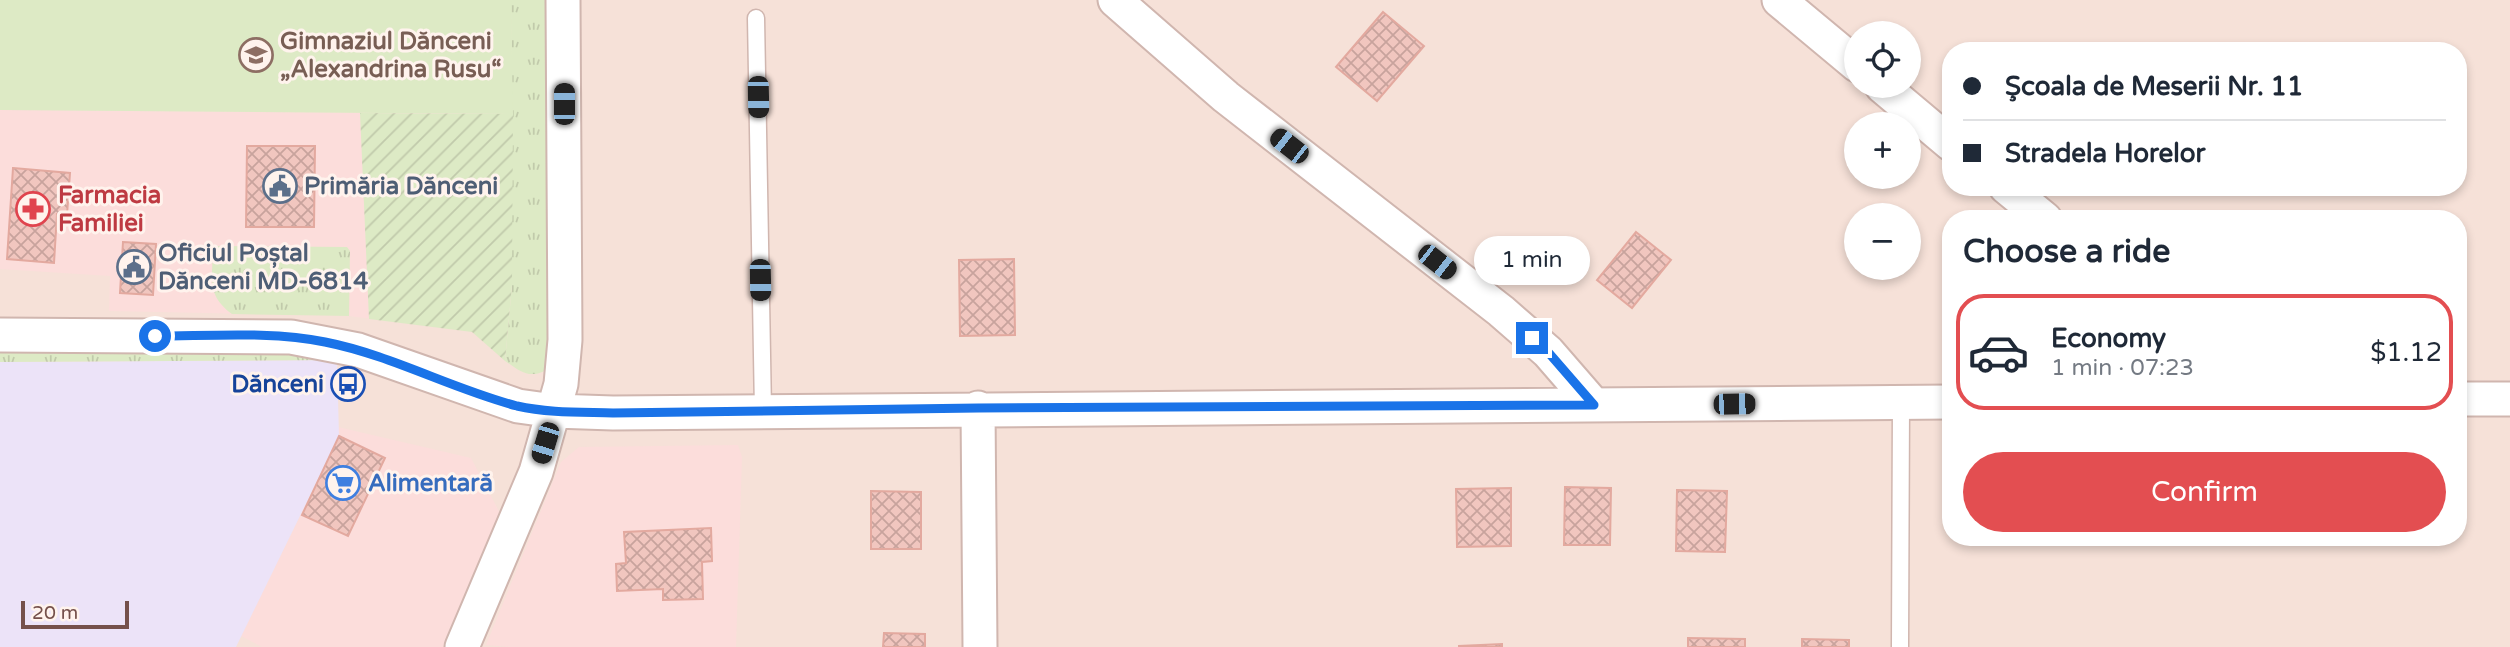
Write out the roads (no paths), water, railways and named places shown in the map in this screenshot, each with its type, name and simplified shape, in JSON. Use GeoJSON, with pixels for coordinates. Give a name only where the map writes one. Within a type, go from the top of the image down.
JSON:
{"type":"FeatureCollection","features":[{"type":"Feature","properties":{"kind":"street"},"geometry":{"type":"LineString","coordinates":[[462,647],[536,472],[561,384],[565,340],[563,0]]}},
{"type":"Feature","properties":{"kind":"street"},"geometry":{"type":"LineString","coordinates":[[1115,0],[1226,97],[1501,312],[1548,352],[1594,405]]}},
{"type":"Feature","properties":{"kind":"street"},"geometry":{"type":"LineString","coordinates":[[1779,0],[1844,54]]}},
{"type":"Feature","properties":{"kind":"street"},"geometry":{"type":"LineString","coordinates":[[1896,98],[1942,136]]}},
{"type":"Feature","properties":{"kind":"street"},"geometry":{"type":"LineString","coordinates":[[2017,196],[2034,210]]}},
{"type":"Feature","properties":{"kind":"street"},"geometry":{"type":"LineString","coordinates":[[0,335],[291,337],[358,350],[518,406],[554,411],[1942,402]]}},
{"type":"Feature","properties":{"kind":"street"},"geometry":{"type":"LineString","coordinates":[[2467,400],[2510,399]]}},
{"type":"Feature","properties":{"kind":"street"},"geometry":{"type":"LineString","coordinates":[[978,408],[980,647]]}},
{"type":"Feature","properties":{"kind":"lane"},"geometry":{"type":"LineString","coordinates":[[756,18],[762,411]]}},
{"type":"Feature","properties":{"kind":"lane"},"geometry":{"type":"LineString","coordinates":[[1900,647],[1901,403]]}},
{"type":"Feature","properties":{"kind":"place","name":"Gimnaziul Dănceni „Alexandrina Rusu“"},"geometry":{"type":"Point","coordinates":[256,55]}},
{"type":"Feature","properties":{"kind":"place","name":"Primăria Dănceni"},"geometry":{"type":"Point","coordinates":[280,186]}},
{"type":"Feature","properties":{"kind":"place","name":"Farmacia Familiei"},"geometry":{"type":"Point","coordinates":[33,209]}},
{"type":"Feature","properties":{"kind":"place","name":"Oficiul Poștal Dănceni MD-6814"},"geometry":{"type":"Point","coordinates":[134,267]}},
{"type":"Feature","properties":{"kind":"place","name":"Dănceni"},"geometry":{"type":"Point","coordinates":[348,384]}},
{"type":"Feature","properties":{"kind":"place","name":"Alimentară"},"geometry":{"type":"Point","coordinates":[343,483]}}]}
